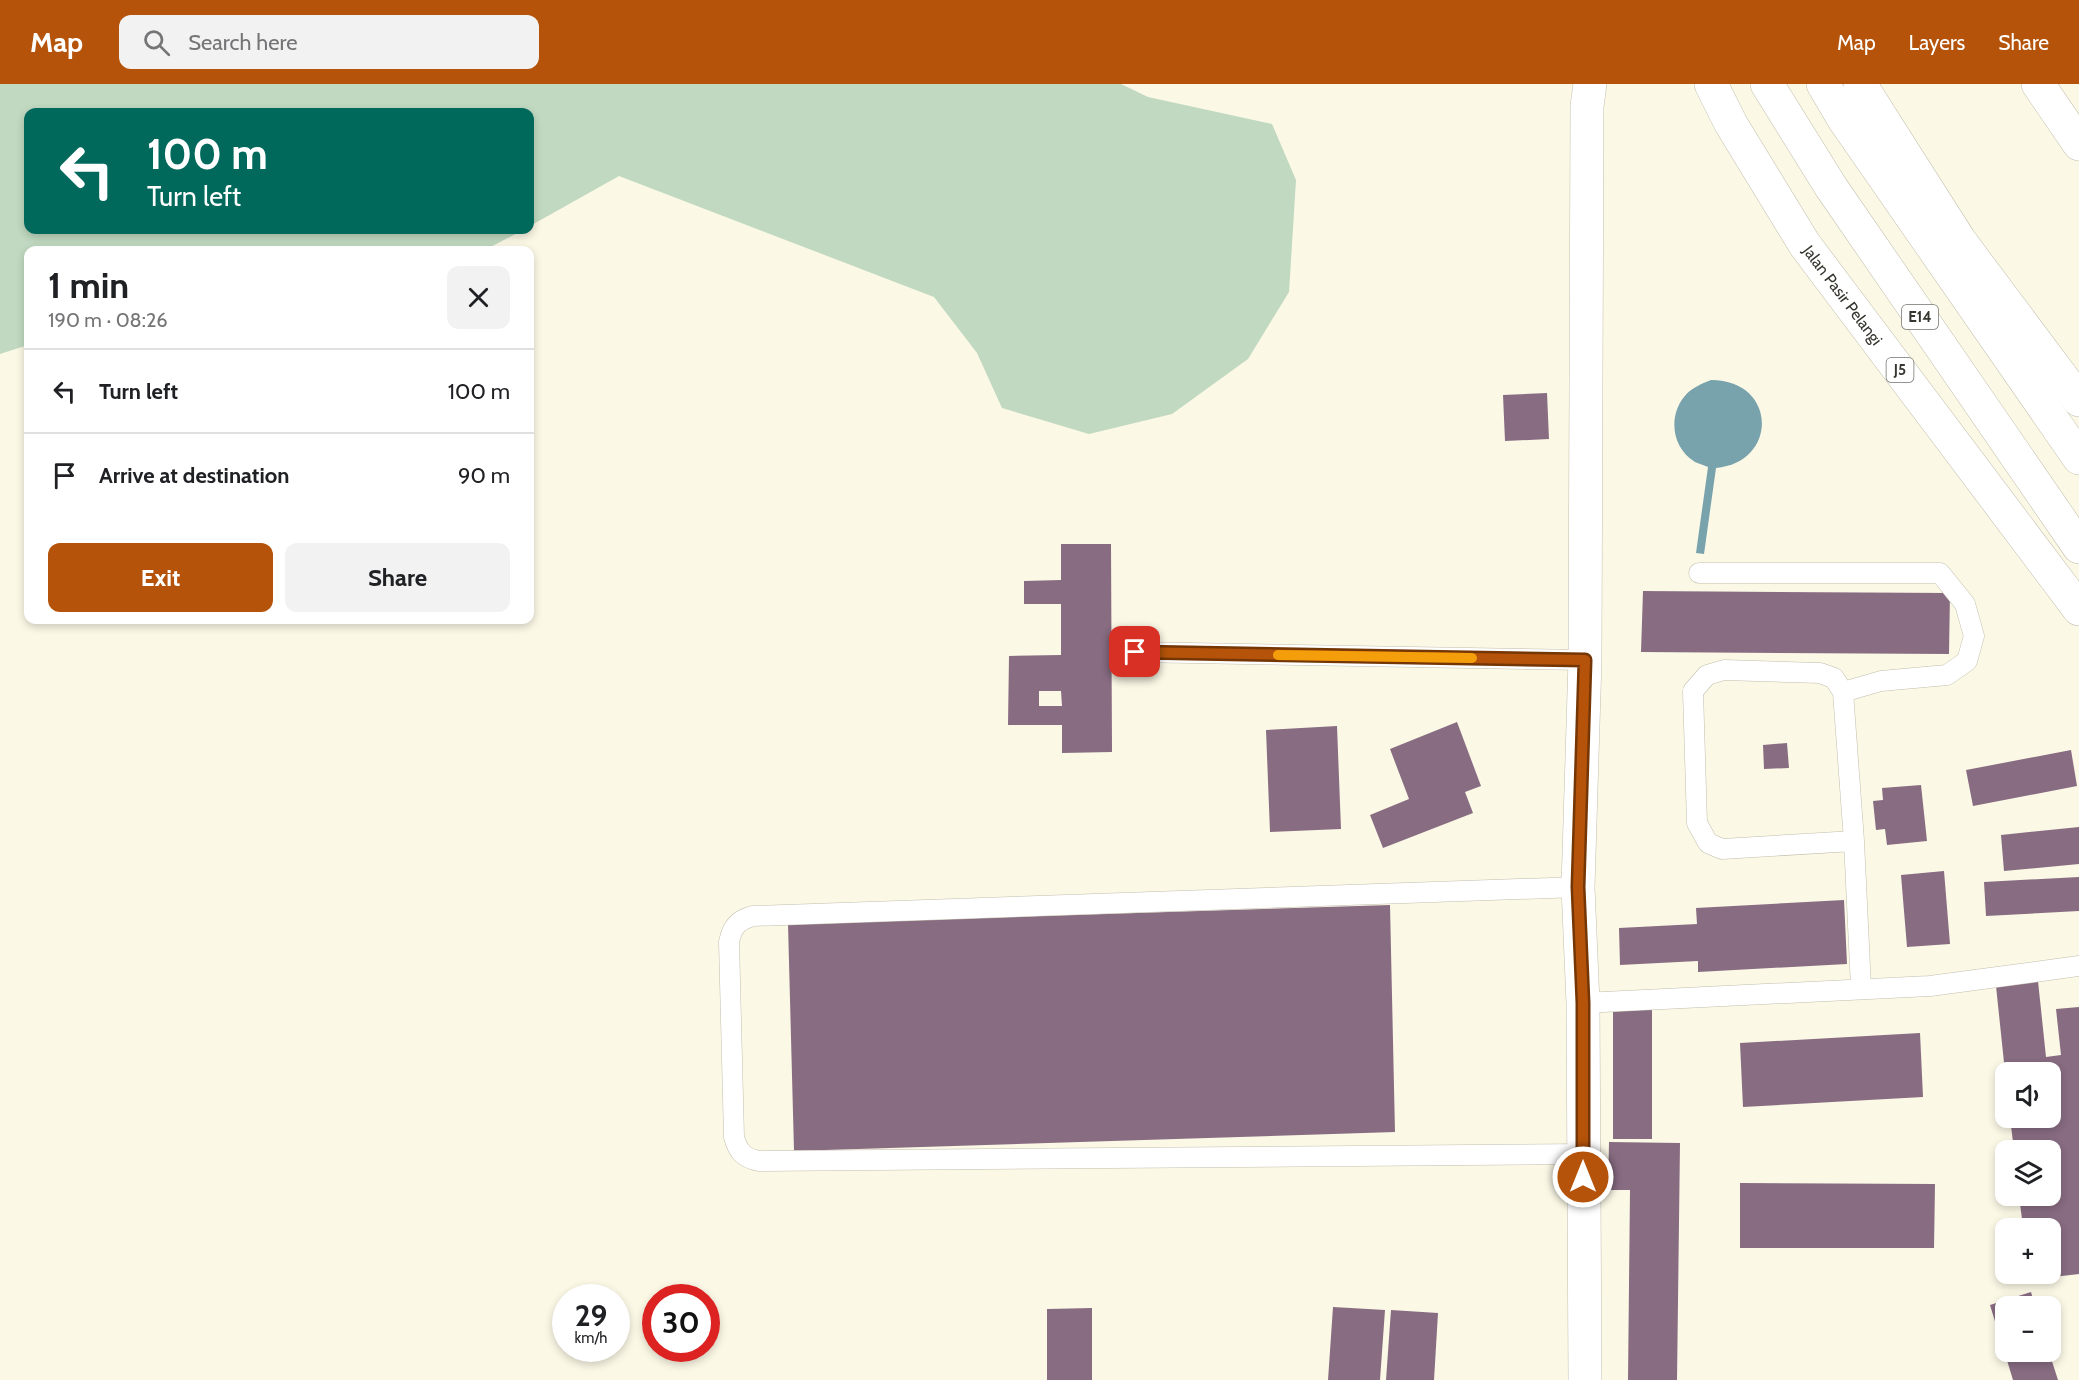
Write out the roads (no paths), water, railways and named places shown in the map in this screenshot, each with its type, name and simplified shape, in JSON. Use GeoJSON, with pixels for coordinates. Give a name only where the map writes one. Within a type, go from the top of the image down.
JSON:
{"type":"FeatureCollection","features":[{"type":"Feature","properties":{"kind":"main road"},"geometry":{"type":"LineString","coordinates":[[1585,1380],[1583,1003],[1578,887],[1585,660],[1587,106],[1590,84]]}},
{"type":"Feature","properties":{"kind":"main road","name":"Jalan Pasir Pelangi"},"geometry":{"type":"LineString","coordinates":[[1711,84],[1731,124],[1805,245],[2079,609]]}},
{"type":"Feature","properties":{"kind":"main road","name":"E14"},"geometry":{"type":"LineString","coordinates":[[1767,84],[1831,187],[2079,547]]}},
{"type":"Feature","properties":{"kind":"main road"},"geometry":{"type":"LineString","coordinates":[[1823,84],[1843,118],[2079,458]]}},
{"type":"Feature","properties":{"kind":"main road"},"geometry":{"type":"LineString","coordinates":[[1860,84],[1960,241],[2079,400]]}},
{"type":"Feature","properties":{"kind":"main road"},"geometry":{"type":"LineString","coordinates":[[2038,84],[2079,144]]}},
{"type":"Feature","properties":{"kind":"lane"},"geometry":{"type":"LineString","coordinates":[[1699,573],[1940,573],[1965,604],[1974,636],[1967,661],[1947,675],[1881,681],[1843,692]]}},
{"type":"Feature","properties":{"kind":"lane"},"geometry":{"type":"LineString","coordinates":[[1135,652],[1585,660]]}},
{"type":"Feature","properties":{"kind":"lane"},"geometry":{"type":"LineString","coordinates":[[1854,841],[1722,849],[1708,843],[1696,823],[1693,692],[1707,675],[1724,670],[1820,673],[1833,678],[1843,692],[1854,841],[1861,988]]}},
{"type":"Feature","properties":{"kind":"lane"},"geometry":{"type":"LineString","coordinates":[[1578,887],[753,916],[743,918],[735,924],[730,932],[729,942],[734,1137],[742,1155],[750,1160],[1583,1154]]}},
{"type":"Feature","properties":{"kind":"lane"},"geometry":{"type":"LineString","coordinates":[[1583,1003],[1930,986],[2079,966]]}},
{"type":"Feature","properties":{"kind":"water"},"geometry":{"type":"Polygon","coordinates":[[[1711,380],[1733,384],[1749,393],[1758,407],[1762,422],[1759,438],[1751,452],[1736,463],[1716,468],[1704,554],[1696,553],[1708,467],[1695,462],[1681,449],[1674,423],[1684,397],[1693,389],[1711,380]]]}}]}
